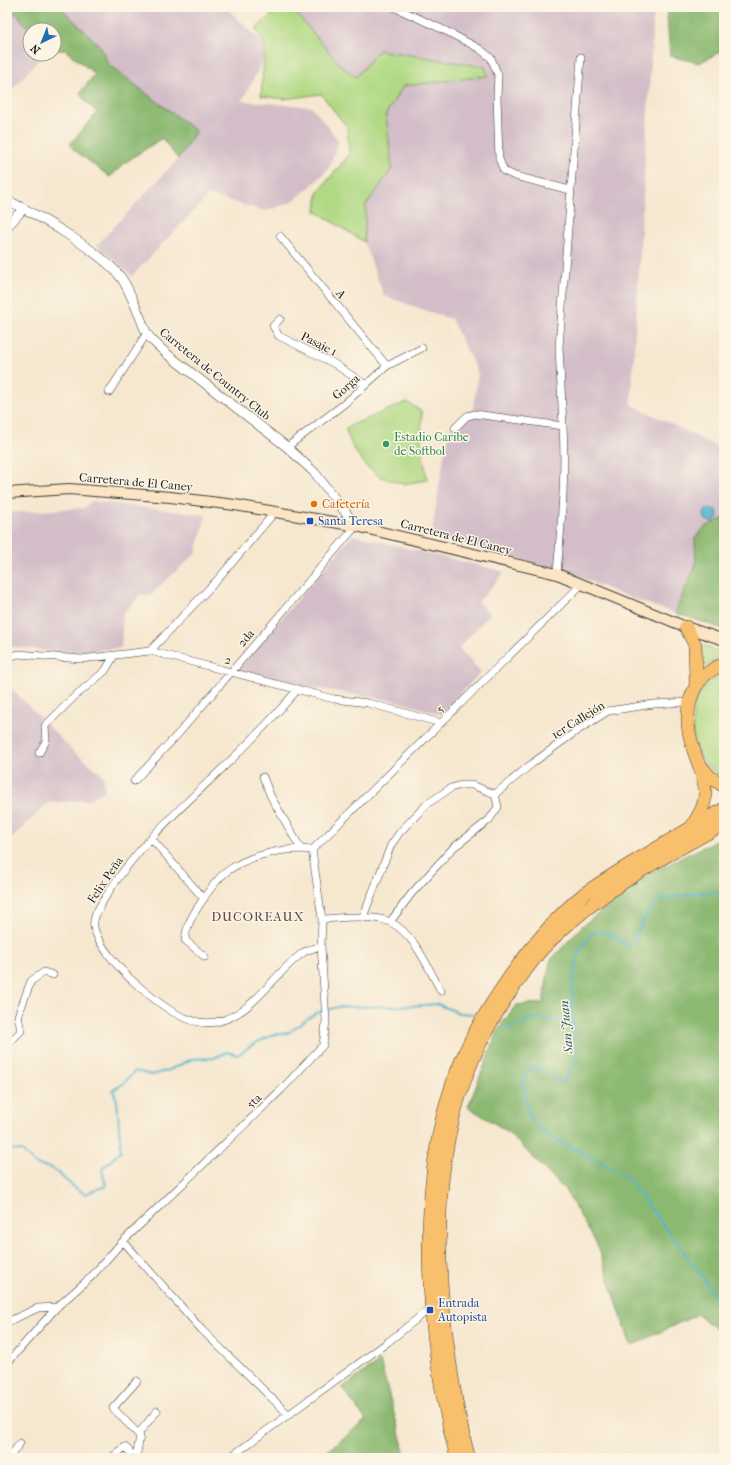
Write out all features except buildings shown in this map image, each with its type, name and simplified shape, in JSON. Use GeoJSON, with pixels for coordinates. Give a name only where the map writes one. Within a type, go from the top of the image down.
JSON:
{"type":"FeatureCollection","features":[{"type":"Feature","properties":{"kind":"highway"},"geometry":{"type":"LineString","coordinates":[[686,627],[695,646],[696,685]]}},
{"type":"Feature","properties":{"kind":"highway"},"geometry":{"type":"LineString","coordinates":[[691,827],[701,811],[705,800],[705,784],[700,764],[694,751],[690,731],[688,702],[696,685],[712,670],[724,664]]}},
{"type":"Feature","properties":{"kind":"highway"},"geometry":{"type":"LineString","coordinates":[[700,764],[710,777],[724,786]]}},
{"type":"Feature","properties":{"kind":"highway"},"geometry":{"type":"LineString","coordinates":[[457,1458],[440,1367],[430,1205],[434,1161],[443,1115],[461,1060],[476,1028],[488,1008],[527,952],[559,917],[590,890],[691,827],[724,809]]}},
{"type":"Feature","properties":{"kind":"highway"},"geometry":{"type":"LineString","coordinates":[[469,1458],[437,1308],[440,1202],[444,1160],[462,1086],[480,1041],[497,1010],[547,944],[593,902],[662,857],[724,824]]}},
{"type":"Feature","properties":{"kind":"main road","name":"Carretera de El Caney"},"geometry":{"type":"LineString","coordinates":[[7,493],[68,489],[105,491],[220,503],[356,526],[557,574],[686,627],[724,640]]}},
{"type":"Feature","properties":{"kind":"main road","name":"Carretera de El Caney"},"geometry":{"type":"LineString","coordinates":[[699,632],[724,646]]}},
{"type":"Feature","properties":{"kind":"street"},"geometry":{"type":"LineString","coordinates":[[394,7],[452,34],[480,49],[491,58],[498,75],[497,96],[499,159],[504,171],[515,176],[570,190]]}},
{"type":"Feature","properties":{"kind":"street"},"geometry":{"type":"LineString","coordinates":[[557,574],[565,452],[559,347],[581,57]]}},
{"type":"Feature","properties":{"kind":"street","name":"Carretera de Country Club"},"geometry":{"type":"LineString","coordinates":[[7,200],[79,243],[113,268],[123,281],[147,333],[167,354],[287,447],[315,472],[356,526]]}},
{"type":"Feature","properties":{"kind":"street"},"geometry":{"type":"LineString","coordinates":[[7,227],[23,209]]}},
{"type":"Feature","properties":{"kind":"street","name":"A"},"geometry":{"type":"LineString","coordinates":[[280,236],[387,366]]}},
{"type":"Feature","properties":{"kind":"street","name":"Pasaje 1"},"geometry":{"type":"LineString","coordinates":[[280,319],[273,326],[279,336],[332,363],[366,385]]}},
{"type":"Feature","properties":{"kind":"street"},"geometry":{"type":"LineString","coordinates":[[109,392],[147,333]]}},
{"type":"Feature","properties":{"kind":"street","name":"Gorga"},"geometry":{"type":"LineString","coordinates":[[287,447],[344,404],[387,366],[422,348]]}},
{"type":"Feature","properties":{"kind":"street"},"geometry":{"type":"LineString","coordinates":[[455,428],[467,416],[476,414],[563,426]]}},
{"type":"Feature","properties":{"kind":"street"},"geometry":{"type":"LineString","coordinates":[[150,651],[219,578],[275,512]]}},
{"type":"Feature","properties":{"kind":"street","name":"2da"},"geometry":{"type":"LineString","coordinates":[[134,781],[231,672],[356,526]]}},
{"type":"Feature","properties":{"kind":"street","name":"5"},"geometry":{"type":"LineString","coordinates":[[312,850],[582,584]]}},
{"type":"Feature","properties":{"kind":"street","name":"2"},"geometry":{"type":"LineString","coordinates":[[7,658],[18,654],[81,659],[150,651],[334,699],[368,703],[441,723]]}},
{"type":"Feature","properties":{"kind":"street"},"geometry":{"type":"LineString","coordinates":[[39,753],[46,741],[45,726],[104,670],[114,656]]}},
{"type":"Feature","properties":{"kind":"street","name":"Felix Peña"},"geometry":{"type":"LineString","coordinates":[[298,689],[257,735],[186,801],[151,838],[111,888],[96,913],[93,926],[106,950],[128,977],[157,1002],[195,1021],[206,1023],[217,1022],[242,1011],[305,952],[321,946]]}},
{"type":"Feature","properties":{"kind":"street","name":"1er Callejón"},"geometry":{"type":"LineString","coordinates":[[495,794],[559,744],[608,711],[654,704],[688,702]]}},
{"type":"Feature","properties":{"kind":"street"},"geometry":{"type":"LineString","coordinates":[[263,777],[271,797],[301,849]]}},
{"type":"Feature","properties":{"kind":"street"},"geometry":{"type":"LineString","coordinates":[[363,918],[391,845],[400,832],[427,804],[452,788],[461,785],[472,785],[495,794],[498,807],[489,820],[453,848],[412,893],[390,922]]}},
{"type":"Feature","properties":{"kind":"street"},"geometry":{"type":"LineString","coordinates":[[151,838],[204,899]]}},
{"type":"Feature","properties":{"kind":"street"},"geometry":{"type":"LineString","coordinates":[[206,957],[185,940],[188,924],[204,899],[225,873],[262,855],[285,850],[312,850]]}},
{"type":"Feature","properties":{"kind":"street","name":"5ta"},"geometry":{"type":"LineString","coordinates":[[9,1361],[57,1306],[91,1277],[123,1241],[308,1062],[323,1045],[326,1021],[326,1002],[321,946],[322,919],[312,850]]}},
{"type":"Feature","properties":{"kind":"street"},"geometry":{"type":"LineString","coordinates":[[322,919],[363,918],[390,922],[411,939],[441,991]]}},
{"type":"Feature","properties":{"kind":"street"},"geometry":{"type":"LineString","coordinates":[[7,1046],[21,1031],[18,1016],[31,981],[44,972],[53,975]]}},
{"type":"Feature","properties":{"kind":"street"},"geometry":{"type":"LineString","coordinates":[[123,1241],[202,1330],[289,1416]]}},
{"type":"Feature","properties":{"kind":"street"},"geometry":{"type":"LineString","coordinates":[[7,1322],[38,1308],[57,1306]]}},
{"type":"Feature","properties":{"kind":"street"},"geometry":{"type":"LineString","coordinates":[[229,1458],[437,1308]]}},
{"type":"Feature","properties":{"kind":"street"},"geometry":{"type":"LineString","coordinates":[[136,1458],[140,1436],[113,1408],[137,1382]]}},
{"type":"Feature","properties":{"kind":"street"},"geometry":{"type":"LineString","coordinates":[[138,1434],[157,1411]]}},
{"type":"Feature","properties":{"kind":"street"},"geometry":{"type":"LineString","coordinates":[[10,1458],[20,1443]]}},
{"type":"Feature","properties":{"kind":"street"},"geometry":{"type":"LineString","coordinates":[[111,1458],[125,1447],[136,1458]]}},
{"type":"Feature","properties":{"kind":"shaded area"},"geometry":{"type":"Polygon","coordinates":[[[60,7],[225,7],[265,44],[264,59],[242,101],[312,107],[339,141],[329,168],[309,188],[290,203],[265,211],[209,195],[132,276],[97,245],[178,159],[196,131],[109,65],[100,46],[60,7]]]}},
{"type":"Feature","properties":{"kind":"shaded area"},"geometry":{"type":"Polygon","coordinates":[[[291,7],[654,7],[631,404],[724,450],[724,518],[705,527],[695,538],[696,564],[675,613],[627,597],[572,574],[478,548],[431,537],[444,456],[453,422],[473,410],[478,373],[451,319],[384,296],[364,242],[366,205],[392,169],[386,114],[403,85],[487,76],[485,67],[356,77],[339,64],[291,7]]]}},
{"type":"Feature","properties":{"kind":"shaded area"},"geometry":{"type":"Polygon","coordinates":[[[16,13],[23,22],[22,22],[22,62],[37,62],[7,95],[7,19],[16,13]]]}},
{"type":"Feature","properties":{"kind":"shaded area"},"geometry":{"type":"Polygon","coordinates":[[[92,501],[206,515],[196,553],[148,597],[141,594],[123,614],[121,648],[64,653],[8,646],[9,513],[83,508],[92,501]]]}},
{"type":"Feature","properties":{"kind":"shaded area"},"geometry":{"type":"Polygon","coordinates":[[[353,535],[505,572],[478,602],[490,614],[459,648],[481,672],[441,714],[392,700],[300,686],[237,670],[353,535]]]}},
{"type":"Feature","properties":{"kind":"shaded area"},"geometry":{"type":"Polygon","coordinates":[[[7,684],[73,751],[103,775],[105,791],[87,800],[48,803],[7,843],[7,684]]]}},
{"type":"Feature","properties":{"kind":"green space"},"geometry":{"type":"Polygon","coordinates":[[[7,7],[60,7],[100,46],[109,65],[196,131],[178,159],[162,138],[126,162],[110,177],[74,150],[70,144],[97,113],[79,94],[95,74],[65,50],[62,50],[62,22],[23,22],[16,13],[7,19],[7,7]]]}},
{"type":"Feature","properties":{"kind":"green space"},"geometry":{"type":"Polygon","coordinates":[[[280,7],[291,7],[339,64],[356,77],[379,50],[485,67],[488,76],[403,86],[386,114],[392,169],[366,205],[364,242],[316,211],[318,192],[349,155],[347,127],[321,94],[284,99],[261,96],[265,44],[256,29],[280,7]]]}},
{"type":"Feature","properties":{"kind":"green space"},"geometry":{"type":"Polygon","coordinates":[[[665,7],[724,7],[724,50],[699,63],[670,56],[665,7]]]}},
{"type":"Feature","properties":{"kind":"green space","name":"Estadio Caribe de Softbol"},"geometry":{"type":"Polygon","coordinates":[[[407,402],[422,412],[421,441],[427,480],[403,484],[381,477],[367,467],[353,448],[345,428],[407,402]]]}},
{"type":"Feature","properties":{"kind":"green space"},"geometry":{"type":"Polygon","coordinates":[[[724,518],[724,629],[675,613],[696,564],[695,538],[705,527],[724,518]]]}},
{"type":"Feature","properties":{"kind":"green space"},"geometry":{"type":"Polygon","coordinates":[[[701,645],[724,653],[724,655],[705,667],[701,645]]]}},
{"type":"Feature","properties":{"kind":"green space"},"geometry":{"type":"Polygon","coordinates":[[[724,673],[724,777],[713,771],[705,763],[699,753],[693,730],[693,717],[694,705],[698,694],[716,677],[724,673]]]}},
{"type":"Feature","properties":{"kind":"green space"},"geometry":{"type":"Polygon","coordinates":[[[724,837],[724,1336],[698,1314],[631,1346],[598,1246],[565,1190],[507,1131],[468,1107],[499,1028],[516,1005],[543,1003],[550,961],[582,926],[652,872],[724,837]]]}},
{"type":"Feature","properties":{"kind":"green space"},"geometry":{"type":"Polygon","coordinates":[[[380,1361],[406,1458],[375,1458],[372,1456],[370,1458],[318,1458],[366,1420],[342,1388],[380,1361]]]}},
{"type":"Feature","properties":{"kind":"water"},"geometry":{"type":"Polygon","coordinates":[[[711,508],[716,510],[718,515],[716,520],[711,522],[706,520],[704,515],[706,510],[711,508]]]}},
{"type":"Feature","properties":{"kind":"waterway","name":"San Juan"},"geometry":{"type":"LineString","coordinates":[[724,892],[698,893],[661,899],[647,913],[630,947],[607,932],[594,932],[581,949],[572,990],[572,1017],[577,1059],[562,1083],[539,1067],[528,1070],[523,1082],[529,1116],[548,1136],[584,1153],[627,1177],[701,1275],[724,1311]]}},
{"type":"Feature","properties":{"kind":"waterway"},"geometry":{"type":"LineString","coordinates":[[7,1149],[22,1151],[37,1165],[52,1168],[76,1189],[85,1194],[106,1186],[102,1169],[121,1151],[117,1101],[113,1090],[123,1084],[135,1071],[152,1075],[169,1070],[192,1059],[214,1058],[227,1052],[238,1055],[252,1045],[272,1035],[288,1033],[316,1013],[338,1007],[411,1006],[437,1004],[459,1013],[474,1014]]}},
{"type":"Feature","properties":{"kind":"waterway"},"geometry":{"type":"LineString","coordinates":[[504,1027],[515,1027],[531,1018],[572,1023]]}},
{"type":"Feature","properties":{"kind":"place","name":"Estadio Caribe de Softbol"},"geometry":{"type":"Point","coordinates":[386,444]}},
{"type":"Feature","properties":{"kind":"place","name":"Cafetería"},"geometry":{"type":"Point","coordinates":[314,504]}},
{"type":"Feature","properties":{"kind":"place","name":"Santa Teresa"},"geometry":{"type":"Point","coordinates":[310,521]}},
{"type":"Feature","properties":{"kind":"place","name":"Entrada Autopista"},"geometry":{"type":"Point","coordinates":[430,1310]}},
{"type":"Feature","properties":{"kind":"district","name":"DUCOREAUX"},"geometry":{"type":"Point","coordinates":[258,916]}}]}
